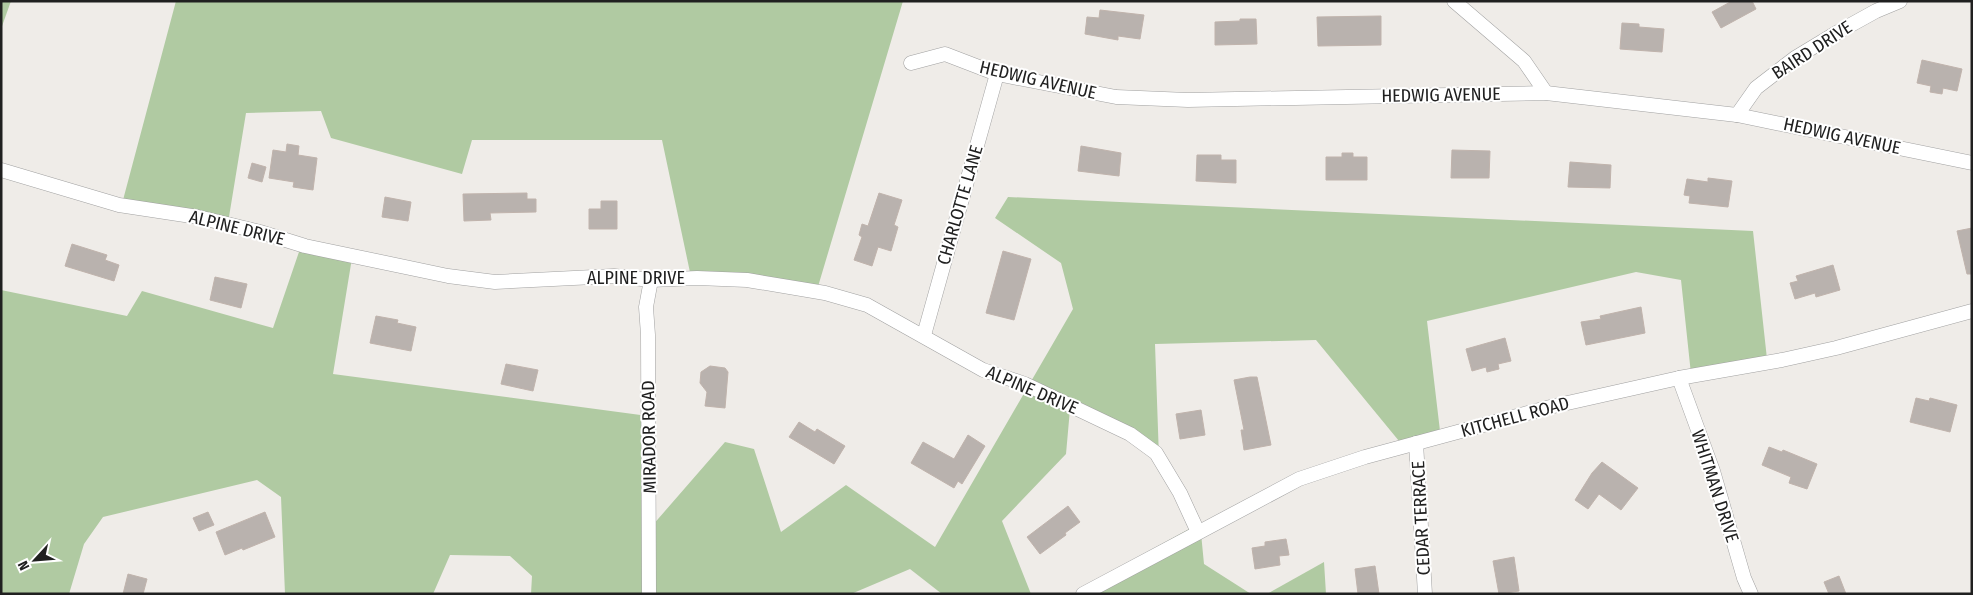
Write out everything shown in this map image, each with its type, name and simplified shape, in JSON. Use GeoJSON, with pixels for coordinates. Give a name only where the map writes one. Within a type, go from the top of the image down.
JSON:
{"type":"FeatureCollection","features":[{"type":"Feature","properties":{"kind":"street"},"geometry":{"type":"LineString","coordinates":[[1454,1],[1524,60],[1546,93]]}},
{"type":"Feature","properties":{"kind":"street","name":"BAIRD DRIVE"},"geometry":{"type":"LineString","coordinates":[[1737,115],[1756,88],[1795,58],[1876,11],[1900,1]]}},
{"type":"Feature","properties":{"kind":"street","name":"HEDWIG AVENUE"},"geometry":{"type":"LineString","coordinates":[[911,63],[945,54],[997,74],[1116,97],[1188,100],[1546,93],[1737,115],[1972,163]]}},
{"type":"Feature","properties":{"kind":"street","name":"CHARLOTTE LANE"},"geometry":{"type":"LineString","coordinates":[[924,335],[997,74]]}},
{"type":"Feature","properties":{"kind":"street","name":"ALPINE DRIVE"},"geometry":{"type":"LineString","coordinates":[[1,170],[119,205],[198,217],[260,232],[305,246],[448,276],[495,282],[614,276],[651,280],[697,278],[748,280],[825,293],[867,305],[924,335],[983,370],[1026,384],[1130,434],[1156,453],[1180,493],[1198,532]]}},
{"type":"Feature","properties":{"kind":"street","name":"MIRADOR ROAD"},"geometry":{"type":"LineString","coordinates":[[649,594],[646,307],[651,280]]}},
{"type":"Feature","properties":{"kind":"street","name":"KITCHELL ROAD"},"geometry":{"type":"LineString","coordinates":[[1083,594],[1299,478],[1365,457],[1554,406],[1679,378],[1782,360],[1836,348],[1972,311]]}},
{"type":"Feature","properties":{"kind":"street","name":"WHITMAN DRIVE"},"geometry":{"type":"LineString","coordinates":[[1679,378],[1713,472],[1744,578],[1751,594]]}},
{"type":"Feature","properties":{"kind":"street","name":"CEDAR TERRACE"},"geometry":{"type":"LineString","coordinates":[[1416,443],[1425,594]]}},
{"type":"Feature","properties":{"kind":"green space"},"geometry":{"type":"Polygon","coordinates":[[[1,1],[11,1],[1,29],[1,1]]]}},
{"type":"Feature","properties":{"kind":"green space"},"geometry":{"type":"Polygon","coordinates":[[[176,1],[903,1],[817,290],[691,277],[662,140],[472,140],[462,174],[331,138],[321,111],[246,113],[228,223],[123,200],[176,1]]]}},
{"type":"Feature","properties":{"kind":"green space"},"geometry":{"type":"Polygon","coordinates":[[[1008,197],[1753,231],[1767,359],[1691,374],[1681,280],[1636,272],[1427,321],[1440,431],[1399,441],[1316,340],[1155,344],[1159,458],[1070,409],[1066,454],[1002,521],[1031,594],[942,594],[910,569],[851,594],[531,594],[532,576],[510,556],[450,555],[433,594],[285,594],[281,497],[257,480],[103,517],[84,544],[69,594],[1,594],[1,290],[127,316],[142,291],[273,328],[301,246],[352,258],[333,374],[648,416],[645,534],[725,442],[754,449],[781,532],[846,485],[935,547],[1073,309],[1061,263],[995,218],[1008,197]]]}},
{"type":"Feature","properties":{"kind":"green space"},"geometry":{"type":"Polygon","coordinates":[[[1200,523],[1204,564],[1251,594],[1096,594],[1091,583],[1200,523]]]}},
{"type":"Feature","properties":{"kind":"green space"},"geometry":{"type":"Polygon","coordinates":[[[1324,562],[1326,594],[1267,594],[1324,562]]]}},
{"type":"Feature","properties":{"kind":"building"},"geometry":{"type":"Polygon","coordinates":[[[1732,1],[1752,1],[1756,9],[1721,28],[1712,12],[1732,1]]]}},
{"type":"Feature","properties":{"kind":"building"},"geometry":{"type":"Polygon","coordinates":[[[1100,10],[1144,15],[1140,39],[1118,36],[1118,40],[1085,34],[1087,17],[1099,18],[1100,10]]]}},
{"type":"Feature","properties":{"kind":"building"},"geometry":{"type":"Polygon","coordinates":[[[1381,16],[1381,45],[1318,46],[1317,17],[1381,16]]]}},
{"type":"Feature","properties":{"kind":"building"},"geometry":{"type":"Polygon","coordinates":[[[1240,19],[1256,19],[1257,44],[1215,45],[1215,22],[1240,21],[1240,19]]]}},
{"type":"Feature","properties":{"kind":"building"},"geometry":{"type":"Polygon","coordinates":[[[1622,23],[1639,24],[1639,27],[1664,29],[1662,52],[1620,49],[1622,23]]]}},
{"type":"Feature","properties":{"kind":"building"},"geometry":{"type":"Polygon","coordinates":[[[1922,60],[1962,69],[1957,91],[1943,88],[1942,94],[1930,92],[1931,86],[1917,83],[1922,60]]]}},
{"type":"Feature","properties":{"kind":"building"},"geometry":{"type":"Polygon","coordinates":[[[287,144],[299,146],[298,155],[317,158],[313,190],[293,187],[294,182],[269,178],[273,150],[286,152],[287,144]]]}},
{"type":"Feature","properties":{"kind":"building"},"geometry":{"type":"Polygon","coordinates":[[[1081,146],[1121,153],[1119,176],[1078,171],[1081,146]]]}},
{"type":"Feature","properties":{"kind":"building"},"geometry":{"type":"Polygon","coordinates":[[[1452,150],[1490,151],[1489,178],[1451,178],[1452,150]]]}},
{"type":"Feature","properties":{"kind":"building"},"geometry":{"type":"Polygon","coordinates":[[[1342,153],[1353,153],[1353,157],[1367,157],[1367,180],[1326,180],[1326,157],[1342,157],[1342,153]]]}},
{"type":"Feature","properties":{"kind":"building"},"geometry":{"type":"Polygon","coordinates":[[[1197,155],[1221,155],[1221,160],[1236,160],[1236,183],[1196,181],[1197,155]]]}},
{"type":"Feature","properties":{"kind":"building"},"geometry":{"type":"Polygon","coordinates":[[[1570,162],[1611,165],[1610,188],[1568,187],[1570,162]]]}},
{"type":"Feature","properties":{"kind":"building"},"geometry":{"type":"Polygon","coordinates":[[[252,163],[266,167],[262,182],[248,178],[252,163]]]}},
{"type":"Feature","properties":{"kind":"building"},"geometry":{"type":"Polygon","coordinates":[[[1708,178],[1732,181],[1728,207],[1689,203],[1690,196],[1684,195],[1687,179],[1708,182],[1708,178]]]}},
{"type":"Feature","properties":{"kind":"building"},"geometry":{"type":"Polygon","coordinates":[[[527,193],[527,199],[536,199],[536,212],[490,213],[491,220],[464,221],[463,194],[527,193]]]}},
{"type":"Feature","properties":{"kind":"building"},"geometry":{"type":"Polygon","coordinates":[[[879,193],[902,200],[894,225],[898,227],[891,251],[878,247],[872,266],[854,260],[862,237],[859,235],[862,224],[868,226],[879,193]]]}},
{"type":"Feature","properties":{"kind":"building"},"geometry":{"type":"Polygon","coordinates":[[[385,197],[411,202],[408,221],[382,217],[385,197]]]}},
{"type":"Feature","properties":{"kind":"building"},"geometry":{"type":"Polygon","coordinates":[[[601,201],[617,201],[617,229],[589,229],[589,209],[601,209],[601,201]]]}},
{"type":"Feature","properties":{"kind":"building"},"geometry":{"type":"Polygon","coordinates":[[[1972,228],[1972,274],[1967,274],[1957,231],[1972,228]]]}},
{"type":"Feature","properties":{"kind":"building"},"geometry":{"type":"Polygon","coordinates":[[[72,244],[107,255],[105,260],[119,265],[114,281],[65,266],[72,244]]]}},
{"type":"Feature","properties":{"kind":"building"},"geometry":{"type":"Polygon","coordinates":[[[1003,251],[1031,259],[1014,320],[986,313],[1003,251]]]}},
{"type":"Feature","properties":{"kind":"building"},"geometry":{"type":"Polygon","coordinates":[[[1833,265],[1840,290],[1816,297],[1815,293],[1795,299],[1790,283],[1798,281],[1796,276],[1833,265]]]}},
{"type":"Feature","properties":{"kind":"building"},"geometry":{"type":"Polygon","coordinates":[[[215,277],[247,284],[241,308],[210,300],[215,277]]]}},
{"type":"Feature","properties":{"kind":"building"},"geometry":{"type":"Polygon","coordinates":[[[1641,307],[1645,333],[1586,345],[1581,322],[1601,319],[1600,316],[1641,307]]]}},
{"type":"Feature","properties":{"kind":"building"},"geometry":{"type":"Polygon","coordinates":[[[376,316],[398,320],[397,323],[416,327],[411,351],[370,343],[376,316]]]}},
{"type":"Feature","properties":{"kind":"building"},"geometry":{"type":"Polygon","coordinates":[[[1505,338],[1511,361],[1498,364],[1499,369],[1487,372],[1486,367],[1472,371],[1466,349],[1505,338]]]}},
{"type":"Feature","properties":{"kind":"building"},"geometry":{"type":"Polygon","coordinates":[[[506,364],[538,370],[533,391],[501,384],[506,364]]]}},
{"type":"Feature","properties":{"kind":"building"},"geometry":{"type":"Polygon","coordinates":[[[710,366],[725,368],[728,372],[725,408],[705,406],[707,392],[700,383],[701,372],[710,366]]]}},
{"type":"Feature","properties":{"kind":"building"},"geometry":{"type":"Polygon","coordinates":[[[1257,377],[1271,445],[1244,450],[1241,430],[1244,430],[1234,380],[1257,377]]]}},
{"type":"Feature","properties":{"kind":"building"},"geometry":{"type":"Polygon","coordinates":[[[1916,398],[1929,401],[1930,398],[1957,405],[1950,432],[1910,422],[1916,398]]]}},
{"type":"Feature","properties":{"kind":"building"},"geometry":{"type":"Polygon","coordinates":[[[1201,410],[1205,435],[1180,439],[1176,414],[1201,410]]]}},
{"type":"Feature","properties":{"kind":"building"},"geometry":{"type":"Polygon","coordinates":[[[799,422],[815,432],[817,429],[845,446],[834,464],[789,437],[799,422]]]}},
{"type":"Feature","properties":{"kind":"building"},"geometry":{"type":"Polygon","coordinates":[[[968,435],[985,446],[962,484],[958,481],[954,488],[911,463],[923,442],[954,459],[968,435]]]}},
{"type":"Feature","properties":{"kind":"building"},"geometry":{"type":"Polygon","coordinates":[[[1769,447],[1782,452],[1783,450],[1817,464],[1807,489],[1789,483],[1791,477],[1762,465],[1769,447]]]}},
{"type":"Feature","properties":{"kind":"building"},"geometry":{"type":"Polygon","coordinates":[[[1602,462],[1638,488],[1621,510],[1599,494],[1588,509],[1575,500],[1592,473],[1602,462]]]}},
{"type":"Feature","properties":{"kind":"building"},"geometry":{"type":"Polygon","coordinates":[[[1068,506],[1080,522],[1040,554],[1027,537],[1068,506]]]}},
{"type":"Feature","properties":{"kind":"building"},"geometry":{"type":"Polygon","coordinates":[[[208,512],[214,525],[199,531],[193,518],[208,512]]]}},
{"type":"Feature","properties":{"kind":"building"},"geometry":{"type":"Polygon","coordinates":[[[265,512],[275,537],[225,555],[216,532],[265,512]]]}},
{"type":"Feature","properties":{"kind":"building"},"geometry":{"type":"Polygon","coordinates":[[[1286,539],[1289,555],[1279,556],[1280,565],[1255,569],[1252,548],[1265,546],[1265,542],[1286,539]]]}},
{"type":"Feature","properties":{"kind":"building"},"geometry":{"type":"Polygon","coordinates":[[[1514,557],[1519,591],[1499,594],[1493,561],[1514,557]]]}},
{"type":"Feature","properties":{"kind":"building"},"geometry":{"type":"Polygon","coordinates":[[[1375,566],[1379,594],[1358,594],[1355,569],[1375,566]]]}},
{"type":"Feature","properties":{"kind":"building"},"geometry":{"type":"Polygon","coordinates":[[[128,574],[147,579],[143,594],[123,594],[128,574]]]}},
{"type":"Feature","properties":{"kind":"building"},"geometry":{"type":"Polygon","coordinates":[[[1839,576],[1846,594],[1829,594],[1824,582],[1839,576]]]}}]}
